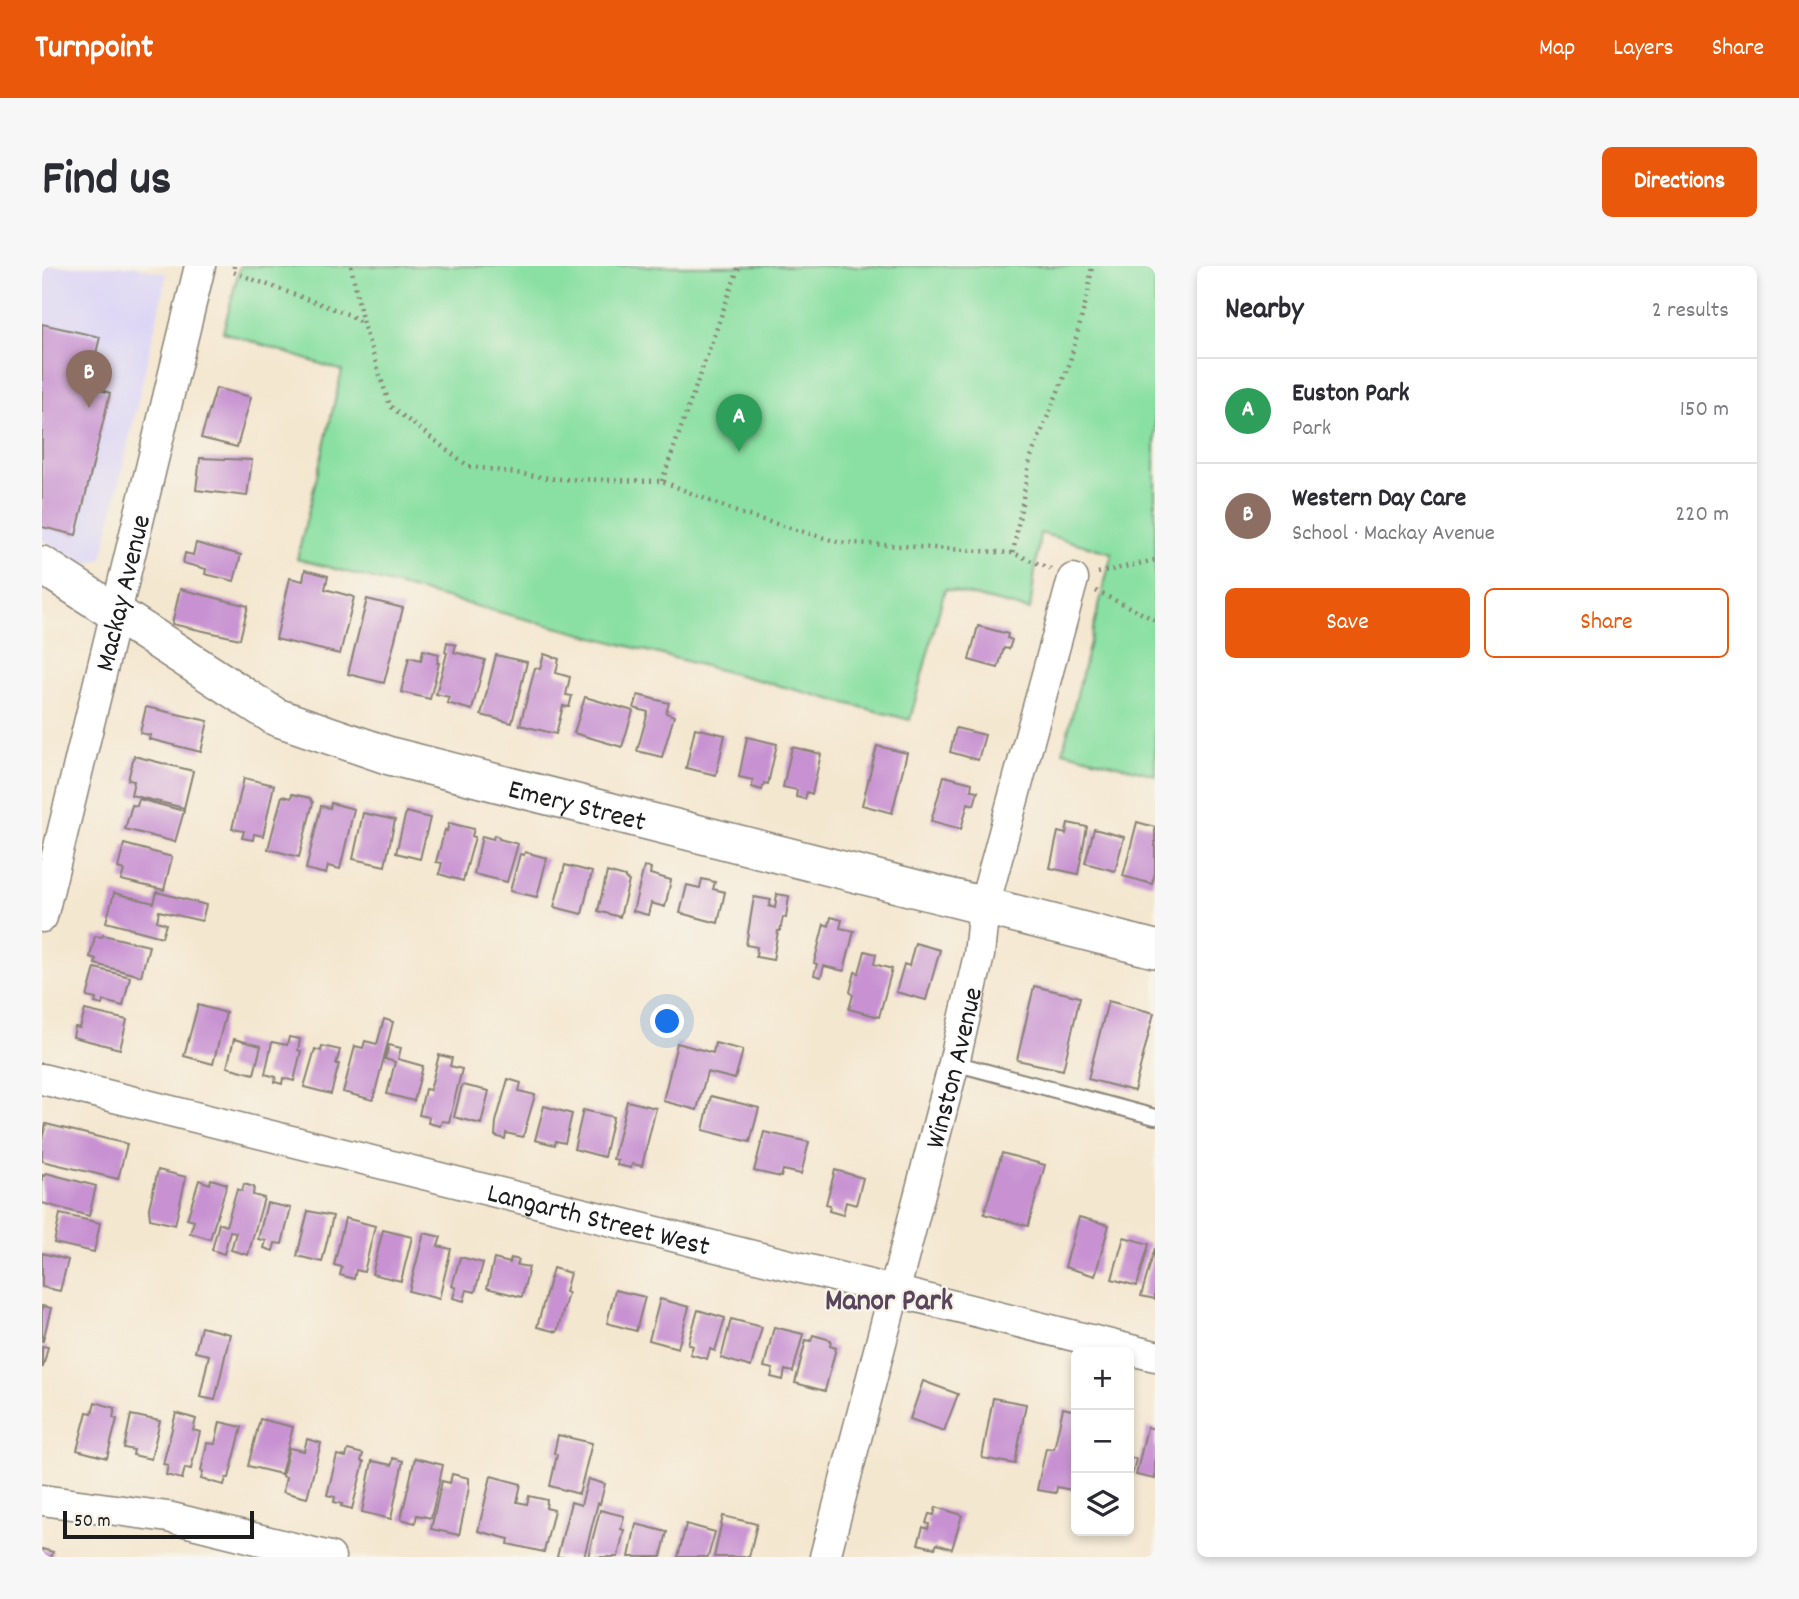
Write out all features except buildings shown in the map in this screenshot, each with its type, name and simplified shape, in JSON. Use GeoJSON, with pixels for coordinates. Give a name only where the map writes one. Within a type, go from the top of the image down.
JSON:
{"type":"FeatureCollection","features":[{"type":"Feature","properties":{"kind":"street","name":"Mackay Avenue"},"geometry":{"type":"LineString","coordinates":[[42,917],[200,266]]}},
{"type":"Feature","properties":{"kind":"street","name":"Emery Street"},"geometry":{"type":"LineString","coordinates":[[42,565],[276,718],[336,739],[404,759],[1155,949]]}},
{"type":"Feature","properties":{"kind":"street","name":"Winston Avenue"},"geometry":{"type":"LineString","coordinates":[[825,1557],[954,1063],[979,955],[984,906],[1073,579]]}},
{"type":"Feature","properties":{"kind":"street","name":"Langarth Street West"},"geometry":{"type":"LineString","coordinates":[[42,1079],[1155,1356]]}},
{"type":"Feature","properties":{"kind":"street"},"geometry":{"type":"LineString","coordinates":[[42,1500],[168,1517],[330,1557]]}},
{"type":"Feature","properties":{"kind":"lane"},"geometry":{"type":"LineString","coordinates":[[954,1063],[1155,1117]]}},
{"type":"Feature","properties":{"kind":"path"},"geometry":{"type":"LineString","coordinates":[[234,266],[233,272],[350,315],[363,324]]}},
{"type":"Feature","properties":{"kind":"path"},"geometry":{"type":"LineString","coordinates":[[351,266],[363,324],[390,406],[468,466],[555,480],[662,481],[739,513],[838,542],[1013,553],[1155,620]]}},
{"type":"Feature","properties":{"kind":"path"},"geometry":{"type":"LineString","coordinates":[[662,481],[739,266]]}},
{"type":"Feature","properties":{"kind":"path"},"geometry":{"type":"LineString","coordinates":[[1013,553],[1030,459],[1069,365],[1088,293],[1092,266]]}},
{"type":"Feature","properties":{"kind":"path"},"geometry":{"type":"LineString","coordinates":[[1073,579],[1155,560]]}},
{"type":"Feature","properties":{"kind":"shaded area"},"geometry":{"type":"Polygon","coordinates":[[[45,266],[133,266],[167,274],[102,559],[86,564],[42,539],[42,276],[45,266]]]}},
{"type":"Feature","properties":{"kind":"green space"},"geometry":{"type":"Polygon","coordinates":[[[240,266],[1155,266],[1155,775],[1063,751],[1112,553],[1040,533],[1030,610],[945,589],[910,720],[297,559],[342,371],[223,332],[240,266]]]}},
{"type":"Feature","properties":{"kind":"place","name":"Western Day Care"},"geometry":{"type":"Point","coordinates":[89,408]}},
{"type":"Feature","properties":{"kind":"place","name":"Euston Park"},"geometry":{"type":"Point","coordinates":[739,452]}},
{"type":"Feature","properties":{"kind":"district","name":"Manor Park"},"geometry":{"type":"Point","coordinates":[889,1299]}}]}
